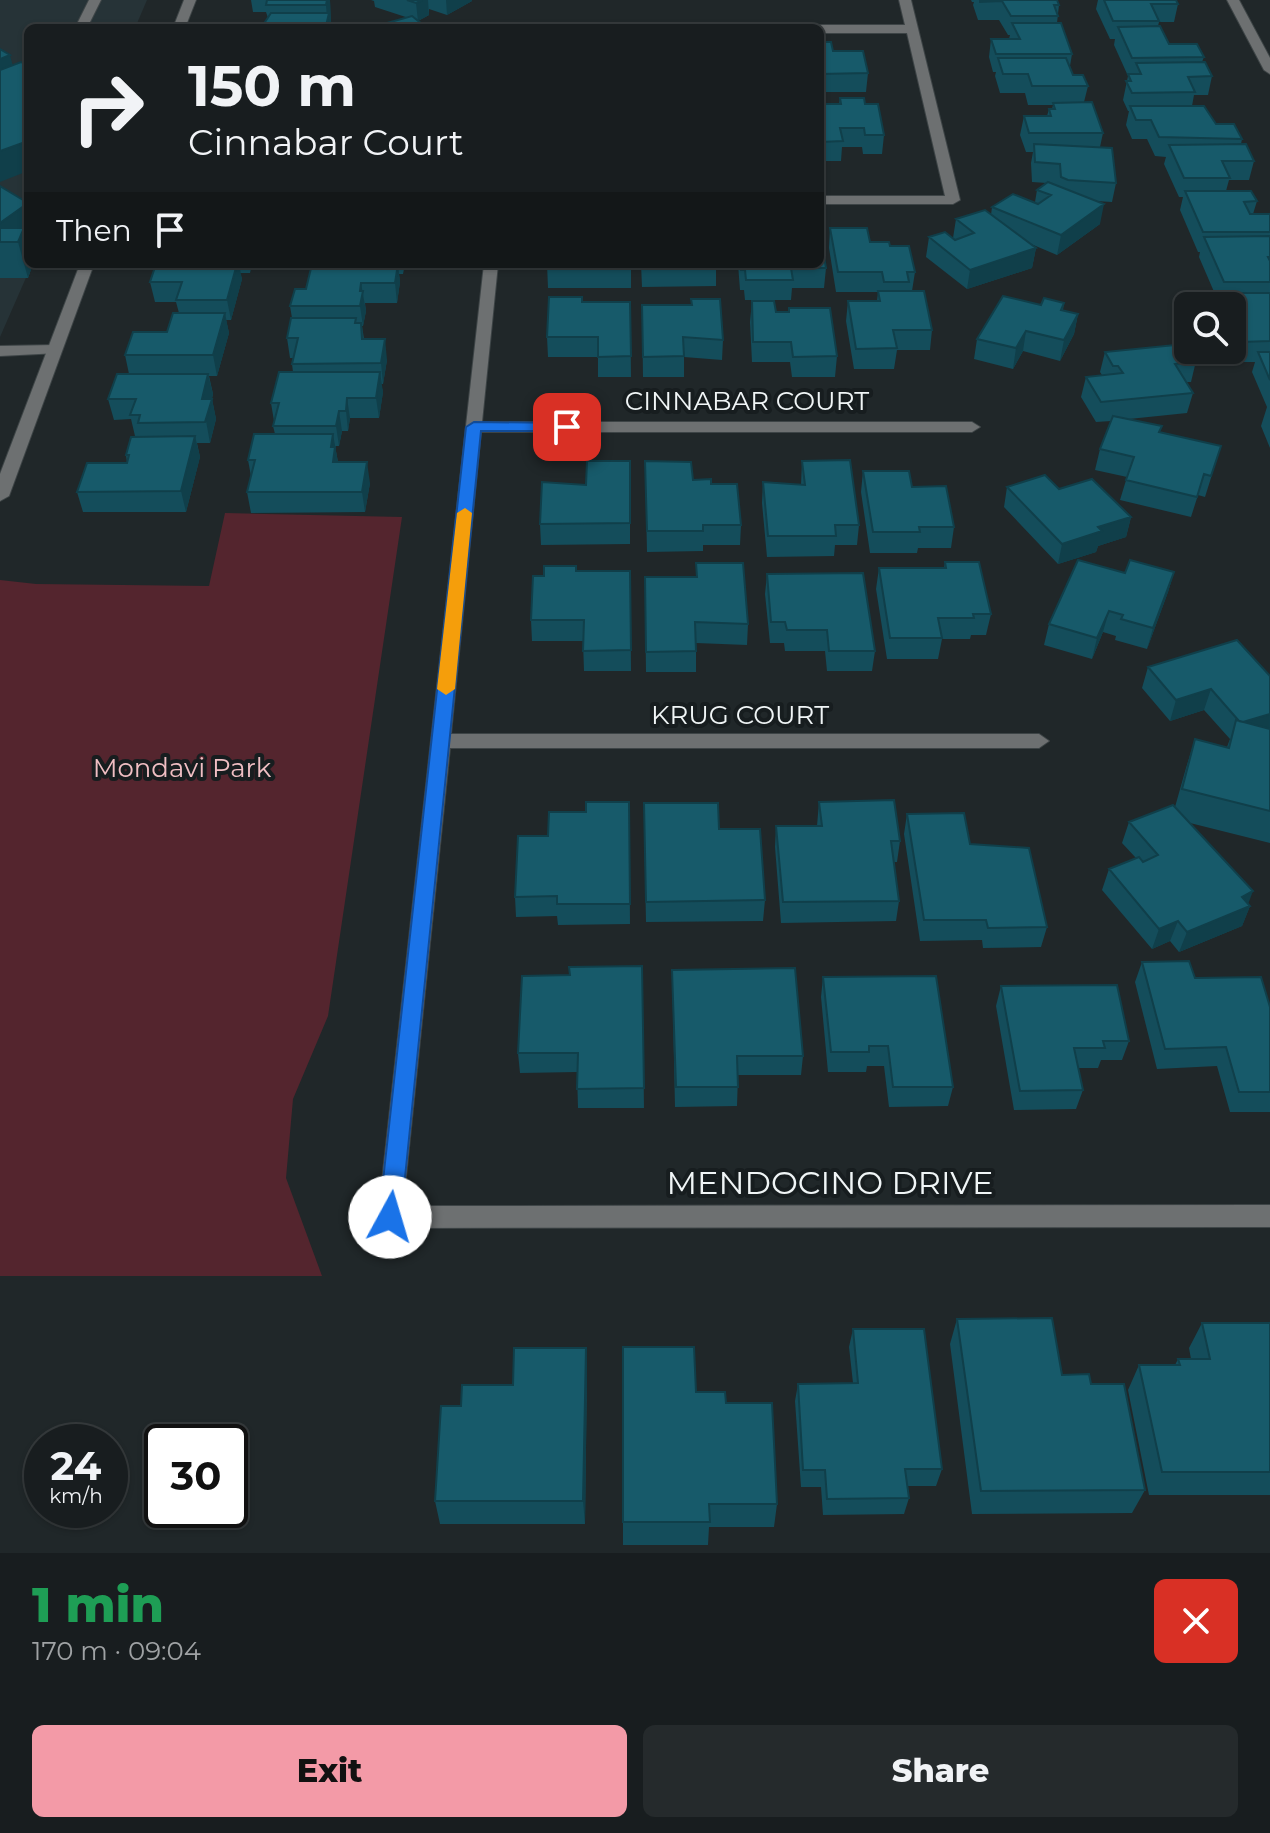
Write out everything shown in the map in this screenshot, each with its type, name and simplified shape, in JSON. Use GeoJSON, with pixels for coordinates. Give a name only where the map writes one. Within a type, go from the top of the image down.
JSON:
{"type":"FeatureCollection","features":[{"type":"Feature","properties":{"kind":"street"},"geometry":{"type":"LineString","coordinates":[[83,24],[95,0]]}},
{"type":"Feature","properties":{"kind":"street"},"geometry":{"type":"LineString","coordinates":[[181,24],[190,0]]}},
{"type":"Feature","properties":{"kind":"street"},"geometry":{"type":"LineString","coordinates":[[824,200],[953,200],[905,0]]}},
{"type":"Feature","properties":{"kind":"street"},"geometry":{"type":"LineString","coordinates":[[1233,0],[1270,70]]}},
{"type":"Feature","properties":{"kind":"street"},"geometry":{"type":"LineString","coordinates":[[824,29],[912,29]]}},
{"type":"Feature","properties":{"kind":"street"},"geometry":{"type":"LineString","coordinates":[[0,496],[85,268]]}},
{"type":"Feature","properties":{"kind":"street"},"geometry":{"type":"LineString","coordinates":[[440,741],[491,268]]}},
{"type":"Feature","properties":{"kind":"street"},"geometry":{"type":"LineString","coordinates":[[0,351],[54,350]]}},
{"type":"Feature","properties":{"kind":"street","name":"CINNABAR COURT"},"geometry":{"type":"LineString","coordinates":[[474,427],[972,427]]}},
{"type":"Feature","properties":{"kind":"street","name":"KRUG COURT"},"geometry":{"type":"LineString","coordinates":[[440,741],[1039,741]]}},
{"type":"Feature","properties":{"kind":"street","name":"MENDOCINO DRIVE"},"geometry":{"type":"LineString","coordinates":[[440,741],[390,1217],[1270,1216]]}},
{"type":"Feature","properties":{"kind":"shaded area"},"geometry":{"type":"Polygon","coordinates":[[[0,0],[147,0],[137,24],[24,24],[24,268],[30,268],[0,337],[0,0]]]}},
{"type":"Feature","properties":{"kind":"green space","name":"Mondavi Park"},"geometry":{"type":"Polygon","coordinates":[[[225,513],[402,517],[328,1016],[293,1099],[286,1178],[322,1276],[0,1276],[0,580],[36,584],[209,586],[225,513]]]}},
{"type":"Feature","properties":{"kind":"building"},"geometry":{"type":"Polygon","coordinates":[[[267,0],[327,0],[326,5],[266,5],[267,0]]]}},
{"type":"Feature","properties":{"kind":"building"},"geometry":{"type":"Polygon","coordinates":[[[980,0],[1057,0],[1059,5],[1054,5],[1058,16],[1011,16],[1002,1],[980,0]]]}},
{"type":"Feature","properties":{"kind":"building"},"geometry":{"type":"Polygon","coordinates":[[[1104,0],[1176,0],[1178,4],[1151,4],[1159,21],[1113,21],[1104,0]]]}},
{"type":"Feature","properties":{"kind":"building"},"geometry":{"type":"Polygon","coordinates":[[[271,13],[329,13],[326,24],[264,24],[271,13]]]}},
{"type":"Feature","properties":{"kind":"building"},"geometry":{"type":"Polygon","coordinates":[[[412,16],[422,24],[383,24],[412,16]]]}},
{"type":"Feature","properties":{"kind":"building"},"geometry":{"type":"Polygon","coordinates":[[[1012,23],[1061,23],[1072,54],[996,54],[991,39],[1020,39],[1012,23]]]}},
{"type":"Feature","properties":{"kind":"building"},"geometry":{"type":"Polygon","coordinates":[[[1160,26],[1169,44],[1197,44],[1204,57],[1132,58],[1118,27],[1160,26]]]}},
{"type":"Feature","properties":{"kind":"building"},"geometry":{"type":"Polygon","coordinates":[[[824,42],[831,42],[833,51],[863,51],[868,73],[824,74],[824,42]]]}},
{"type":"Feature","properties":{"kind":"building"},"geometry":{"type":"Polygon","coordinates":[[[0,49],[10,55],[0,59],[0,49]]]}},
{"type":"Feature","properties":{"kind":"building"},"geometry":{"type":"Polygon","coordinates":[[[998,58],[1066,58],[1073,75],[1083,75],[1088,86],[1032,86],[1028,74],[1003,74],[998,58]]]}},
{"type":"Feature","properties":{"kind":"building"},"geometry":{"type":"Polygon","coordinates":[[[21,62],[24,64],[24,142],[0,151],[0,70],[21,62]]]}},
{"type":"Feature","properties":{"kind":"building"},"geometry":{"type":"Polygon","coordinates":[[[1205,62],[1212,76],[1188,77],[1195,92],[1132,93],[1126,81],[1131,81],[1128,74],[1141,74],[1136,63],[1205,62]]]}},
{"type":"Feature","properties":{"kind":"building"},"geometry":{"type":"Polygon","coordinates":[[[840,98],[864,98],[865,104],[878,104],[884,135],[865,135],[864,128],[840,128],[843,141],[824,142],[824,104],[841,104],[840,98]]]}},
{"type":"Feature","properties":{"kind":"building"},"geometry":{"type":"Polygon","coordinates":[[[1092,102],[1103,133],[1029,133],[1024,116],[1051,116],[1049,109],[1055,109],[1053,103],[1092,102]]]}},
{"type":"Feature","properties":{"kind":"building"},"geometry":{"type":"Polygon","coordinates":[[[1130,106],[1204,106],[1216,124],[1234,124],[1242,139],[1159,137],[1151,120],[1136,120],[1130,106]]]}},
{"type":"Feature","properties":{"kind":"building"},"geometry":{"type":"Polygon","coordinates":[[[1034,144],[1112,148],[1116,183],[1061,177],[1060,164],[1035,162],[1034,144]]]}},
{"type":"Feature","properties":{"kind":"building"},"geometry":{"type":"Polygon","coordinates":[[[1246,144],[1254,161],[1222,161],[1230,178],[1184,178],[1169,145],[1246,144]]]}},
{"type":"Feature","properties":{"kind":"building"},"geometry":{"type":"Polygon","coordinates":[[[1048,182],[1104,204],[1061,235],[992,207],[1013,194],[1038,204],[1051,195],[1037,190],[1048,182]]]}},
{"type":"Feature","properties":{"kind":"building"},"geometry":{"type":"Polygon","coordinates":[[[0,186],[24,201],[24,206],[0,223],[0,186]]]}},
{"type":"Feature","properties":{"kind":"building"},"geometry":{"type":"Polygon","coordinates":[[[1185,191],[1251,191],[1257,201],[1244,202],[1250,214],[1270,214],[1270,232],[1203,232],[1185,191]]]}},
{"type":"Feature","properties":{"kind":"building"},"geometry":{"type":"Polygon","coordinates":[[[985,210],[1036,248],[970,270],[929,237],[945,232],[955,240],[974,233],[956,219],[985,210]]]}},
{"type":"Feature","properties":{"kind":"building"},"geometry":{"type":"Polygon","coordinates":[[[0,228],[24,228],[18,242],[0,242],[0,228]]]}},
{"type":"Feature","properties":{"kind":"building"},"geometry":{"type":"Polygon","coordinates":[[[830,228],[867,228],[870,242],[909,246],[915,272],[907,272],[909,282],[884,282],[882,272],[838,272],[830,228]]]}},
{"type":"Feature","properties":{"kind":"building"},"geometry":{"type":"Polygon","coordinates":[[[1270,236],[1270,282],[1224,282],[1204,237],[1270,236]]]}},
{"type":"Feature","properties":{"kind":"building"},"geometry":{"type":"Polygon","coordinates":[[[155,268],[236,268],[227,300],[176,300],[182,282],[150,282],[155,268]]]}},
{"type":"Feature","properties":{"kind":"building"},"geometry":{"type":"Polygon","coordinates":[[[311,268],[397,268],[395,283],[361,283],[360,306],[290,306],[295,289],[306,289],[311,268]]]}},
{"type":"Feature","properties":{"kind":"building"},"geometry":{"type":"Polygon","coordinates":[[[791,268],[793,280],[746,280],[745,270],[741,270],[791,268]]]}},
{"type":"Feature","properties":{"kind":"building"},"geometry":{"type":"Polygon","coordinates":[[[878,291],[924,291],[932,330],[893,330],[897,348],[856,349],[848,301],[880,301],[878,291]]]}},
{"type":"Feature","properties":{"kind":"building"},"geometry":{"type":"Polygon","coordinates":[[[1246,293],[1270,293],[1270,341],[1246,342],[1246,293]]]}},
{"type":"Feature","properties":{"kind":"building"},"geometry":{"type":"Polygon","coordinates":[[[1003,296],[1041,305],[1044,298],[1064,303],[1061,310],[1078,314],[1064,340],[1026,331],[1016,348],[977,339],[1003,296]]]}},
{"type":"Feature","properties":{"kind":"building"},"geometry":{"type":"Polygon","coordinates":[[[549,297],[582,297],[582,302],[630,302],[631,356],[598,357],[598,337],[547,337],[549,297]]]}},
{"type":"Feature","properties":{"kind":"building"},"geometry":{"type":"Polygon","coordinates":[[[691,299],[720,299],[723,340],[683,337],[684,356],[643,357],[642,305],[692,305],[691,299]]]}},
{"type":"Feature","properties":{"kind":"building"},"geometry":{"type":"Polygon","coordinates":[[[752,301],[774,301],[776,312],[789,312],[789,308],[830,308],[837,356],[793,357],[791,342],[753,342],[752,301]]]}},
{"type":"Feature","properties":{"kind":"building"},"geometry":{"type":"Polygon","coordinates":[[[173,313],[225,313],[213,355],[125,355],[133,332],[167,332],[173,313]]]}},
{"type":"Feature","properties":{"kind":"building"},"geometry":{"type":"Polygon","coordinates":[[[291,318],[356,318],[355,323],[361,323],[362,339],[385,339],[381,363],[292,364],[298,338],[287,338],[291,318]]]}},
{"type":"Feature","properties":{"kind":"building"},"geometry":{"type":"Polygon","coordinates":[[[1174,345],[1174,364],[1193,393],[1101,402],[1086,377],[1123,373],[1118,366],[1113,366],[1105,352],[1174,345]]]}},
{"type":"Feature","properties":{"kind":"building"},"geometry":{"type":"Polygon","coordinates":[[[1258,352],[1270,352],[1270,380],[1258,352]]]}},
{"type":"Feature","properties":{"kind":"building"},"geometry":{"type":"Polygon","coordinates":[[[279,372],[380,372],[376,398],[347,398],[346,411],[339,411],[336,426],[273,426],[279,403],[271,403],[279,372]]]}},
{"type":"Feature","properties":{"kind":"building"},"geometry":{"type":"Polygon","coordinates":[[[117,374],[208,374],[202,399],[212,399],[205,422],[138,423],[140,415],[130,415],[136,399],[108,399],[117,374]]]}},
{"type":"Feature","properties":{"kind":"building"},"geometry":{"type":"Polygon","coordinates":[[[1113,416],[1162,426],[1159,432],[1221,446],[1211,476],[1204,474],[1197,497],[1126,480],[1134,457],[1100,449],[1113,416]]]}},
{"type":"Feature","properties":{"kind":"building"},"geometry":{"type":"Polygon","coordinates":[[[254,434],[333,434],[333,462],[367,462],[362,492],[247,492],[255,460],[248,460],[254,434]]]}},
{"type":"Feature","properties":{"kind":"building"},"geometry":{"type":"Polygon","coordinates":[[[195,436],[181,491],[77,492],[87,463],[127,463],[131,437],[195,436]]]}},
{"type":"Feature","properties":{"kind":"building"},"geometry":{"type":"Polygon","coordinates":[[[850,460],[859,525],[835,525],[836,536],[768,536],[763,482],[805,485],[802,461],[850,460]]]}},
{"type":"Feature","properties":{"kind":"building"},"geometry":{"type":"Polygon","coordinates":[[[587,461],[630,461],[630,523],[540,524],[542,482],[586,485],[587,461]]]}},
{"type":"Feature","properties":{"kind":"building"},"geometry":{"type":"Polygon","coordinates":[[[645,461],[691,462],[693,480],[711,479],[711,484],[737,484],[741,525],[703,525],[703,531],[647,531],[645,461]]]}},
{"type":"Feature","properties":{"kind":"building"},"geometry":{"type":"Polygon","coordinates":[[[863,471],[909,471],[912,487],[946,486],[954,527],[919,527],[920,532],[873,532],[863,471]]]}},
{"type":"Feature","properties":{"kind":"building"},"geometry":{"type":"Polygon","coordinates":[[[1045,475],[1059,489],[1092,479],[1131,517],[1098,527],[1102,531],[1062,544],[1007,487],[1045,475]]]}},
{"type":"Feature","properties":{"kind":"building"},"geometry":{"type":"Polygon","coordinates":[[[1078,560],[1125,573],[1130,560],[1174,572],[1153,628],[1121,619],[1123,615],[1109,611],[1097,638],[1049,624],[1078,560]]]}},
{"type":"Feature","properties":{"kind":"building"},"geometry":{"type":"Polygon","coordinates":[[[945,562],[979,562],[991,614],[973,614],[974,618],[938,618],[942,638],[890,638],[879,568],[946,568],[945,562]]]}},
{"type":"Feature","properties":{"kind":"building"},"geometry":{"type":"Polygon","coordinates":[[[696,563],[743,563],[748,624],[695,622],[696,651],[646,652],[645,577],[697,577],[696,563]]]}},
{"type":"Feature","properties":{"kind":"building"},"geometry":{"type":"Polygon","coordinates":[[[544,566],[576,566],[576,571],[630,571],[631,650],[583,651],[584,620],[531,620],[533,576],[544,576],[544,566]]]}},
{"type":"Feature","properties":{"kind":"building"},"geometry":{"type":"Polygon","coordinates":[[[863,573],[875,651],[829,651],[827,630],[787,630],[785,622],[771,622],[767,574],[863,573]]]}},
{"type":"Feature","properties":{"kind":"building"},"geometry":{"type":"Polygon","coordinates":[[[1237,640],[1270,676],[1270,714],[1239,721],[1211,689],[1176,700],[1148,667],[1237,640]]]}},
{"type":"Feature","properties":{"kind":"building"},"geometry":{"type":"Polygon","coordinates":[[[1236,720],[1270,729],[1270,811],[1182,789],[1195,739],[1229,748],[1236,720]]]}},
{"type":"Feature","properties":{"kind":"building"},"geometry":{"type":"Polygon","coordinates":[[[894,800],[900,841],[891,841],[899,901],[783,902],[776,826],[822,826],[819,802],[894,800]]]}},
{"type":"Feature","properties":{"kind":"building"},"geometry":{"type":"Polygon","coordinates":[[[586,802],[629,802],[630,904],[557,904],[557,896],[515,897],[518,836],[548,836],[549,812],[586,812],[586,802]]]}},
{"type":"Feature","properties":{"kind":"building"},"geometry":{"type":"Polygon","coordinates":[[[644,803],[718,803],[719,829],[760,829],[765,900],[646,902],[644,803]]]}},
{"type":"Feature","properties":{"kind":"building"},"geometry":{"type":"Polygon","coordinates":[[[1173,805],[1253,891],[1242,897],[1250,906],[1187,932],[1178,921],[1159,929],[1109,869],[1139,857],[1143,862],[1158,855],[1129,822],[1173,805]]]}},
{"type":"Feature","properties":{"kind":"building"},"geometry":{"type":"Polygon","coordinates":[[[964,813],[970,844],[1029,848],[1047,927],[988,928],[986,920],[924,920],[907,814],[964,813]]]}},
{"type":"Feature","properties":{"kind":"building"},"geometry":{"type":"Polygon","coordinates":[[[1189,961],[1195,978],[1261,977],[1270,1007],[1270,1092],[1239,1092],[1226,1047],[1165,1049],[1142,962],[1189,961]]]}},
{"type":"Feature","properties":{"kind":"building"},"geometry":{"type":"Polygon","coordinates":[[[642,966],[644,1088],[577,1089],[578,1053],[518,1053],[522,976],[570,975],[569,967],[642,966]]]}},
{"type":"Feature","properties":{"kind":"building"},"geometry":{"type":"Polygon","coordinates":[[[795,968],[803,1056],[737,1056],[738,1087],[676,1087],[672,970],[795,968]]]}},
{"type":"Feature","properties":{"kind":"building"},"geometry":{"type":"Polygon","coordinates":[[[936,976],[953,1087],[893,1087],[888,1046],[869,1046],[869,1052],[831,1052],[823,977],[936,976]]]}},
{"type":"Feature","properties":{"kind":"building"},"geometry":{"type":"Polygon","coordinates":[[[1117,985],[1129,1041],[1103,1041],[1105,1048],[1074,1048],[1083,1090],[1020,1091],[1001,986],[1117,985]]]}},
{"type":"Feature","properties":{"kind":"building"},"geometry":{"type":"Polygon","coordinates":[[[1052,1318],[1062,1375],[1089,1374],[1091,1384],[1124,1384],[1145,1490],[981,1491],[957,1319],[1052,1318]]]}},
{"type":"Feature","properties":{"kind":"building"},"geometry":{"type":"Polygon","coordinates":[[[1202,1323],[1270,1323],[1270,1472],[1162,1472],[1139,1365],[1180,1365],[1178,1359],[1210,1359],[1202,1323]]]}},
{"type":"Feature","properties":{"kind":"building"},"geometry":{"type":"Polygon","coordinates":[[[853,1329],[924,1329],[942,1469],[905,1469],[909,1498],[827,1499],[825,1470],[803,1470],[798,1384],[858,1383],[853,1329]]]}},
{"type":"Feature","properties":{"kind":"building"},"geometry":{"type":"Polygon","coordinates":[[[623,1347],[694,1347],[696,1392],[725,1392],[726,1403],[772,1403],[777,1504],[709,1504],[710,1522],[623,1522],[623,1347]]]}},
{"type":"Feature","properties":{"kind":"building"},"geometry":{"type":"Polygon","coordinates":[[[514,1348],[586,1348],[583,1501],[435,1501],[441,1406],[461,1406],[462,1385],[513,1385],[514,1348]]]}},
{"type":"Feature","properties":{"kind":"slow traffic"},"geometry":{"type":"LineString","coordinates":[[446,689],[465,513]]}},
{"type":"Feature","properties":{"kind":"route"},"geometry":{"type":"LineString","coordinates":[[390,1217],[474,427],[567,427]]}}]}
